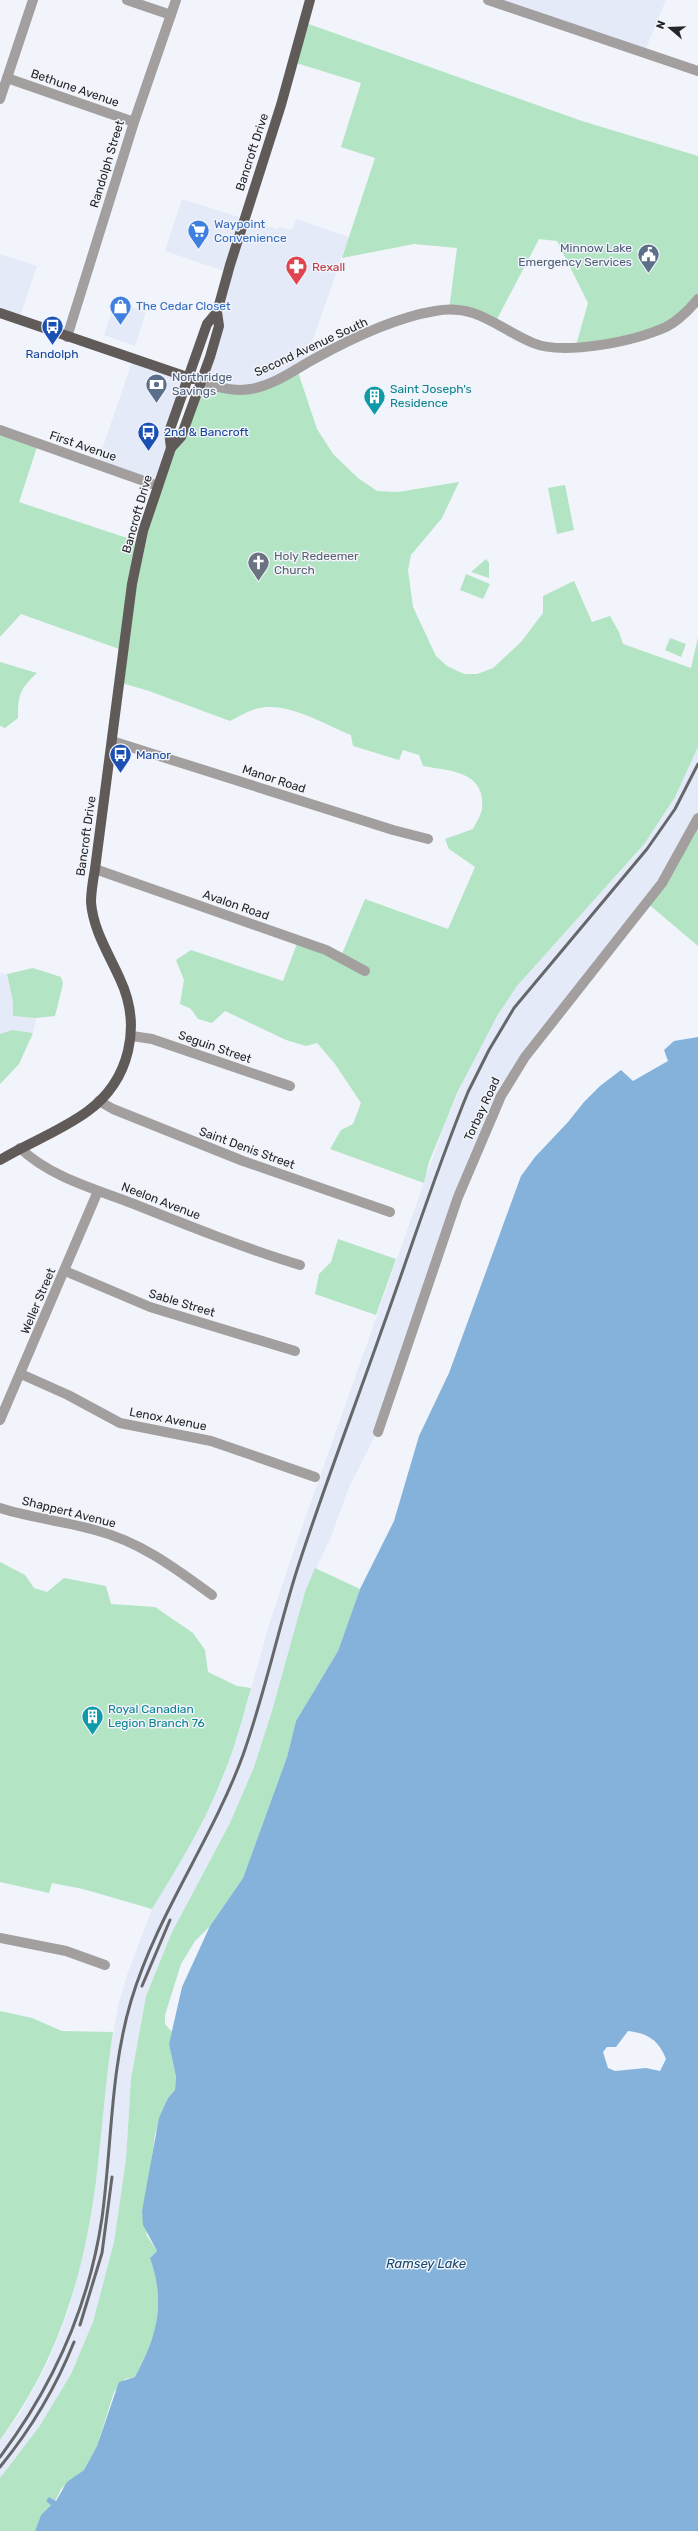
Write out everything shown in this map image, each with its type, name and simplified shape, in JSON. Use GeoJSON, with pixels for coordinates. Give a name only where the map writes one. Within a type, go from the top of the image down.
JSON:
{"type":"FeatureCollection","features":[{"type":"Feature","properties":{"kind":"main road","name":"Bancroft Drive"},"geometry":{"type":"LineString","coordinates":[[0,1160],[73,1120],[99,1101],[120,1076],[129,1051],[132,1036],[127,994],[106,952],[92,911],[95,869],[138,554],[171,448],[169,432],[207,324],[217,312],[242,225],[287,86],[310,0]]}},
{"type":"Feature","properties":{"kind":"main road","name":"Bancroft Drive"},"geometry":{"type":"LineString","coordinates":[[171,448],[182,437],[201,382],[219,326],[217,312]]}},
{"type":"Feature","properties":{"kind":"main road"},"geometry":{"type":"LineString","coordinates":[[0,313],[201,382]]}},
{"type":"Feature","properties":{"kind":"street"},"geometry":{"type":"LineString","coordinates":[[0,100],[33,0]]}},
{"type":"Feature","properties":{"kind":"street"},"geometry":{"type":"LineString","coordinates":[[127,0],[171,15]]}},
{"type":"Feature","properties":{"kind":"street","name":"Randolph Street"},"geometry":{"type":"LineString","coordinates":[[67,336],[134,122],[176,0]]}},
{"type":"Feature","properties":{"kind":"street"},"geometry":{"type":"LineString","coordinates":[[488,0],[503,2],[698,71]]}},
{"type":"Feature","properties":{"kind":"street","name":"Bethune Avenue"},"geometry":{"type":"LineString","coordinates":[[7,78],[134,122]]}},
{"type":"Feature","properties":{"kind":"street","name":"Second Avenue South"},"geometry":{"type":"LineString","coordinates":[[201,382],[220,388],[252,389],[275,381],[363,336],[434,311],[449,309],[474,312],[532,342],[553,348],[575,348],[638,335],[666,327],[698,300]]}},
{"type":"Feature","properties":{"kind":"street","name":"First Avenue"},"geometry":{"type":"LineString","coordinates":[[0,430],[158,486]]}},
{"type":"Feature","properties":{"kind":"street","name":"Manor Road"},"geometry":{"type":"LineString","coordinates":[[112,741],[393,830],[428,839]]}},
{"type":"Feature","properties":{"kind":"street","name":"Torbay Road"},"geometry":{"type":"LineString","coordinates":[[378,1432],[458,1197],[501,1096],[525,1057],[662,883],[698,818]]}},
{"type":"Feature","properties":{"kind":"street","name":"Avalon Road"},"geometry":{"type":"LineString","coordinates":[[95,869],[326,950],[365,971]]}},
{"type":"Feature","properties":{"kind":"street","name":"Seguin Street"},"geometry":{"type":"LineString","coordinates":[[132,1036],[152,1039],[290,1086]]}},
{"type":"Feature","properties":{"kind":"street","name":"Saint Denis Street"},"geometry":{"type":"LineString","coordinates":[[99,1101],[113,1109],[243,1162],[390,1212]]}},
{"type":"Feature","properties":{"kind":"street","name":"Neelon Avenue"},"geometry":{"type":"LineString","coordinates":[[20,1148],[50,1170],[98,1191],[230,1242],[300,1265]]}},
{"type":"Feature","properties":{"kind":"street","name":"Weller Street"},"geometry":{"type":"LineString","coordinates":[[0,1420],[21,1374],[98,1191]]}},
{"type":"Feature","properties":{"kind":"street","name":"Sable Street"},"geometry":{"type":"LineString","coordinates":[[65,1271],[150,1307],[295,1351]]}},
{"type":"Feature","properties":{"kind":"street","name":"Lenox Avenue"},"geometry":{"type":"LineString","coordinates":[[21,1374],[68,1395],[120,1423],[211,1441],[315,1477]]}},
{"type":"Feature","properties":{"kind":"street","name":"Shappert Avenue"},"geometry":{"type":"LineString","coordinates":[[0,1508],[97,1530],[139,1546],[159,1556],[212,1595]]}},
{"type":"Feature","properties":{"kind":"street"},"geometry":{"type":"LineString","coordinates":[[0,1938],[66,1951],[105,1965]]}},
{"type":"Feature","properties":{"kind":"shaded area"},"geometry":{"type":"Polygon","coordinates":[[[503,0],[666,0],[644,53],[503,0]]]}},
{"type":"Feature","properties":{"kind":"shaded area"},"geometry":{"type":"Polygon","coordinates":[[[182,199],[276,229],[279,227],[292,230],[296,219],[349,237],[304,365],[261,387],[201,382],[227,272],[165,251],[182,199]]]}},
{"type":"Feature","properties":{"kind":"shaded area"},"geometry":{"type":"Polygon","coordinates":[[[0,254],[37,266],[19,319],[0,312],[0,254]]]}},
{"type":"Feature","properties":{"kind":"shaded area"},"geometry":{"type":"Polygon","coordinates":[[[115,302],[146,312],[135,346],[104,335],[115,302]]]}},
{"type":"Feature","properties":{"kind":"shaded area"},"geometry":{"type":"Polygon","coordinates":[[[133,359],[187,377],[170,448],[158,485],[97,464],[133,359]]]}},
{"type":"Feature","properties":{"kind":"shaded area"},"geometry":{"type":"Polygon","coordinates":[[[698,747],[698,816],[675,859],[500,1095],[377,1432],[349,1487],[331,1537],[305,1592],[272,1711],[254,1767],[230,1823],[172,1932],[146,1996],[131,2079],[126,2160],[114,2242],[93,2322],[71,2374],[39,2427],[0,2478],[0,2440],[21,2412],[48,2362],[69,2309],[87,2236],[99,2155],[105,2081],[118,2006],[127,1975],[152,1909],[203,1820],[222,1781],[238,1735],[269,1625],[294,1550],[445,1123],[477,1050],[517,986],[645,843],[675,797],[698,747]]]}},
{"type":"Feature","properties":{"kind":"shaded area"},"geometry":{"type":"Polygon","coordinates":[[[0,973],[7,974],[13,1002],[13,1016],[36,1018],[33,1033],[12,1030],[0,1034],[0,973]]]}},
{"type":"Feature","properties":{"kind":"green space"},"geometry":{"type":"Polygon","coordinates":[[[303,22],[582,121],[698,156],[698,300],[675,322],[575,349],[588,303],[557,241],[539,239],[495,323],[449,310],[457,248],[414,244],[342,258],[375,158],[341,147],[361,83],[293,62],[303,22]]]}},
{"type":"Feature","properties":{"kind":"green space"},"geometry":{"type":"Polygon","coordinates":[[[298,372],[317,429],[333,454],[358,478],[377,491],[398,492],[459,482],[442,518],[411,555],[408,570],[413,607],[436,656],[447,666],[464,674],[477,674],[493,668],[521,642],[543,613],[543,596],[574,581],[592,622],[610,616],[619,632],[623,644],[691,668],[698,637],[698,747],[675,797],[645,843],[517,986],[497,1016],[458,1091],[429,1162],[424,1183],[330,1149],[341,1130],[353,1124],[361,1103],[335,1064],[317,1043],[306,1046],[286,1040],[225,1011],[212,1023],[198,1019],[191,1009],[180,1004],[184,980],[176,960],[191,950],[283,981],[298,941],[339,961],[365,899],[448,929],[475,867],[449,849],[445,839],[473,829],[482,809],[482,796],[478,787],[472,780],[464,775],[444,769],[423,766],[419,755],[403,750],[399,760],[353,746],[351,735],[311,717],[291,710],[264,707],[249,711],[230,721],[149,691],[118,682],[122,650],[21,614],[0,637],[0,431],[38,444],[19,502],[139,542],[170,448],[183,437],[201,382],[231,390],[298,372]]]}},
{"type":"Feature","properties":{"kind":"green space"},"geometry":{"type":"Polygon","coordinates":[[[565,485],[574,530],[557,534],[548,488],[565,485]]]}},
{"type":"Feature","properties":{"kind":"green space"},"geometry":{"type":"Polygon","coordinates":[[[486,559],[489,563],[489,578],[471,572],[486,559]]]}},
{"type":"Feature","properties":{"kind":"green space"},"geometry":{"type":"Polygon","coordinates":[[[466,574],[490,584],[483,599],[460,590],[466,574]]]}},
{"type":"Feature","properties":{"kind":"green space"},"geometry":{"type":"Polygon","coordinates":[[[670,638],[686,644],[681,657],[665,650],[670,638]]]}},
{"type":"Feature","properties":{"kind":"green space"},"geometry":{"type":"Polygon","coordinates":[[[0,662],[37,673],[27,683],[21,692],[18,718],[5,728],[0,726],[0,662]]]}},
{"type":"Feature","properties":{"kind":"green space"},"geometry":{"type":"Polygon","coordinates":[[[698,816],[698,946],[646,902],[698,816]]]}},
{"type":"Feature","properties":{"kind":"green space"},"geometry":{"type":"Polygon","coordinates":[[[33,968],[61,977],[63,984],[55,1016],[36,1018],[13,1016],[13,1002],[7,974],[33,968]]]}},
{"type":"Feature","properties":{"kind":"green space"},"geometry":{"type":"Polygon","coordinates":[[[12,1030],[33,1033],[19,1064],[0,1084],[0,1034],[12,1030]]]}},
{"type":"Feature","properties":{"kind":"green space"},"geometry":{"type":"Polygon","coordinates":[[[338,1239],[396,1259],[376,1315],[315,1294],[319,1274],[331,1262],[338,1239]]]}},
{"type":"Feature","properties":{"kind":"green space"},"geometry":{"type":"Polygon","coordinates":[[[0,1562],[25,1575],[34,1588],[47,1592],[64,1578],[106,1586],[111,1604],[155,1607],[193,1633],[205,1650],[208,1672],[237,1686],[251,1688],[234,1747],[214,1798],[189,1846],[152,1909],[83,1889],[52,1883],[49,1893],[0,1882],[0,1562]]]}},
{"type":"Feature","properties":{"kind":"green space"},"geometry":{"type":"Polygon","coordinates":[[[315,1568],[360,1589],[338,1651],[296,1721],[287,1757],[243,1878],[210,1926],[195,1941],[181,1964],[165,2015],[165,2024],[172,2032],[169,2044],[176,2077],[175,2090],[168,2098],[155,2134],[149,2183],[142,2211],[147,2236],[157,2251],[150,2258],[158,2290],[157,2319],[154,2333],[143,2362],[135,2377],[125,2379],[114,2392],[97,2446],[84,2470],[61,2489],[55,2501],[49,2497],[51,2505],[41,2515],[35,2531],[0,2531],[0,2478],[39,2427],[71,2374],[93,2322],[114,2242],[126,2160],[131,2079],[146,1996],[172,1932],[230,1823],[254,1767],[272,1711],[305,1592],[315,1568]]]}},
{"type":"Feature","properties":{"kind":"green space"},"geometry":{"type":"Polygon","coordinates":[[[0,2011],[32,2018],[62,2031],[113,2032],[92,2211],[81,2264],[65,2317],[55,2343],[30,2393],[0,2440],[0,2011]]]}},
{"type":"Feature","properties":{"kind":"water","name":"Ramsey Lake"},"geometry":{"type":"Polygon","coordinates":[[[698,1037],[698,2531],[35,2531],[41,2515],[51,2505],[46,2501],[49,2497],[56,2501],[67,2482],[84,2470],[97,2446],[119,2382],[135,2377],[149,2348],[157,2319],[158,2305],[158,2290],[150,2258],[157,2251],[143,2225],[142,2211],[159,2118],[168,2098],[175,2090],[176,2077],[169,2044],[182,1987],[210,1926],[243,1878],[287,1757],[296,1721],[338,1651],[360,1589],[394,1521],[419,1436],[449,1373],[521,1176],[535,1157],[600,1086],[621,1070],[633,1081],[668,1061],[664,1050],[674,1041],[698,1037]],[[628,2031],[616,2047],[607,2047],[603,2052],[608,2068],[615,2071],[646,2068],[660,2071],[666,2059],[660,2047],[656,2042],[647,2036],[628,2031]]]}},
{"type":"Feature","properties":{"kind":"railway"},"geometry":{"type":"LineString","coordinates":[[0,2457],[19,2430],[52,2373],[78,2314],[96,2251],[102,2218],[115,2082],[124,2028],[131,2001],[155,1938],[216,1817],[243,1755],[251,1733],[289,1596],[306,1543],[456,1121],[468,1092],[489,1050],[514,1008],[647,849],[675,809],[698,764]]}},
{"type":"Feature","properties":{"kind":"railway"},"geometry":{"type":"LineString","coordinates":[[142,1986],[170,1920]]}},
{"type":"Feature","properties":{"kind":"railway"},"geometry":{"type":"LineString","coordinates":[[80,2325],[102,2253],[112,2177]]}},
{"type":"Feature","properties":{"kind":"railway"},"geometry":{"type":"LineString","coordinates":[[0,2467],[22,2438],[42,2407],[67,2359],[74,2342]]}},
{"type":"Feature","properties":{"kind":"place","name":"Waypoint Convenience"},"geometry":{"type":"Point","coordinates":[198,250]}},
{"type":"Feature","properties":{"kind":"place","name":"Minnow Lake Emergency Services"},"geometry":{"type":"Point","coordinates":[648,274]}},
{"type":"Feature","properties":{"kind":"place","name":"Rexall"},"geometry":{"type":"Point","coordinates":[296,286]}},
{"type":"Feature","properties":{"kind":"place","name":"The Cedar Closet"},"geometry":{"type":"Point","coordinates":[121,326]}},
{"type":"Feature","properties":{"kind":"place","name":"Randolph"},"geometry":{"type":"Point","coordinates":[52,346]}},
{"type":"Feature","properties":{"kind":"place","name":"Northridge Savings"},"geometry":{"type":"Point","coordinates":[157,404]}},
{"type":"Feature","properties":{"kind":"place","name":"Saint Joseph's Residence"},"geometry":{"type":"Point","coordinates":[375,416]}},
{"type":"Feature","properties":{"kind":"place","name":"2nd & Bancroft"},"geometry":{"type":"Point","coordinates":[149,452]}},
{"type":"Feature","properties":{"kind":"place","name":"Holy Redeemer Church"},"geometry":{"type":"Point","coordinates":[259,582]}},
{"type":"Feature","properties":{"kind":"place","name":"Manor"},"geometry":{"type":"Point","coordinates":[121,774]}},
{"type":"Feature","properties":{"kind":"place","name":"Royal Canadian Legion Branch 76"},"geometry":{"type":"Point","coordinates":[93,1736]}}]}
